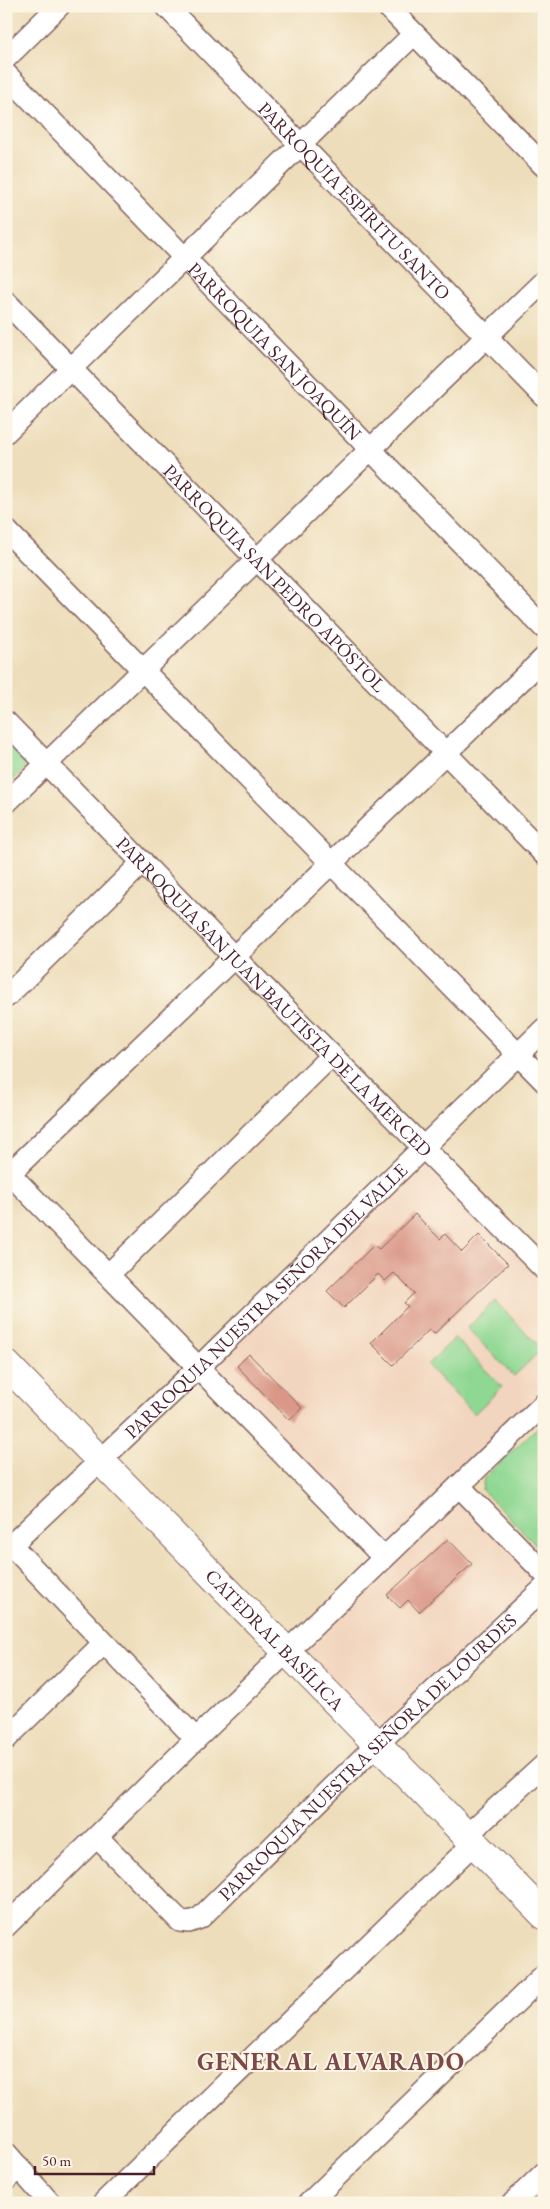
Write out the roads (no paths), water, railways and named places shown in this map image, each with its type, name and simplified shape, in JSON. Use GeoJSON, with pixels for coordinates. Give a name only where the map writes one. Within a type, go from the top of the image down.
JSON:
{"type":"FeatureCollection","features":[{"type":"Feature","properties":{"kind":"main road","name":"CATEDRAL BASÍLICA"},"geometry":{"type":"LineString","coordinates":[[8,1369],[287,1651],[376,1745],[544,1915]]}},
{"type":"Feature","properties":{"kind":"street"},"geometry":{"type":"LineString","coordinates":[[6,58],[59,6]]}},
{"type":"Feature","properties":{"kind":"street","name":"PARROQUIA ESPÍRITU SANTO"},"geometry":{"type":"LineString","coordinates":[[166,6],[544,396]]}},
{"type":"Feature","properties":{"kind":"street"},"geometry":{"type":"LineString","coordinates":[[387,6],[544,166]]}},
{"type":"Feature","properties":{"kind":"street"},"geometry":{"type":"LineString","coordinates":[[6,432],[414,34]]}},
{"type":"Feature","properties":{"kind":"street","name":"PARROQUIA SAN JOAQUÍN"},"geometry":{"type":"LineString","coordinates":[[6,74],[544,628]]}},
{"type":"Feature","properties":{"kind":"street"},"geometry":{"type":"LineString","coordinates":[[6,803],[544,281]]}},
{"type":"Feature","properties":{"kind":"street","name":"PARROQUIA SAN PEDRO APÓSTOL"},"geometry":{"type":"LineString","coordinates":[[6,302],[544,854]]}},
{"type":"Feature","properties":{"kind":"street"},"geometry":{"type":"LineString","coordinates":[[6,530],[544,1081]]}},
{"type":"Feature","properties":{"kind":"street"},"geometry":{"type":"LineString","coordinates":[[384,1558],[199,1366],[8,1173],[544,658]]}},
{"type":"Feature","properties":{"kind":"street","name":"PARROQUIA SAN JUAN BAUTISTA DE LA MERCED"},"geometry":{"type":"LineString","coordinates":[[6,722],[331,1056],[544,1269]]}},
{"type":"Feature","properties":{"kind":"street"},"geometry":{"type":"LineString","coordinates":[[6,997],[143,862]]}},
{"type":"Feature","properties":{"kind":"street","name":"PARROQUIA NUESTRA SEÑORA DEL VALLE"},"geometry":{"type":"LineString","coordinates":[[9,1547],[199,1366],[544,1029]]}},
{"type":"Feature","properties":{"kind":"street"},"geometry":{"type":"LineString","coordinates":[[108,1275],[331,1056]]}},
{"type":"Feature","properties":{"kind":"street"},"geometry":{"type":"LineString","coordinates":[[6,1926],[196,1739],[544,1404]]}},
{"type":"Feature","properties":{"kind":"street"},"geometry":{"type":"LineString","coordinates":[[459,1486],[544,1572]]}},
{"type":"Feature","properties":{"kind":"street"},"geometry":{"type":"LineString","coordinates":[[9,1547],[196,1739]]}},
{"type":"Feature","properties":{"kind":"street","name":"PARROQUIA NUESTRA SEÑORA DE LOURDES"},"geometry":{"type":"LineString","coordinates":[[97,1837],[180,1921],[190,1922],[200,1918],[376,1745],[544,1588]]}},
{"type":"Feature","properties":{"kind":"street"},"geometry":{"type":"LineString","coordinates":[[6,1739],[103,1644]]}},
{"type":"Feature","properties":{"kind":"street"},"geometry":{"type":"LineString","coordinates":[[103,2203],[544,1765]]}},
{"type":"Feature","properties":{"kind":"street"},"geometry":{"type":"LineString","coordinates":[[309,2203],[544,1975]]}},
{"type":"Feature","properties":{"kind":"street"},"geometry":{"type":"LineString","coordinates":[[10,2166],[50,2203]]}},
{"type":"Feature","properties":{"kind":"street"},"geometry":{"type":"LineString","coordinates":[[513,2203],[544,2173]]}},
{"type":"Feature","properties":{"kind":"district","name":"GENERAL ALVARADO"},"geometry":{"type":"Point","coordinates":[331,2061]}}]}
